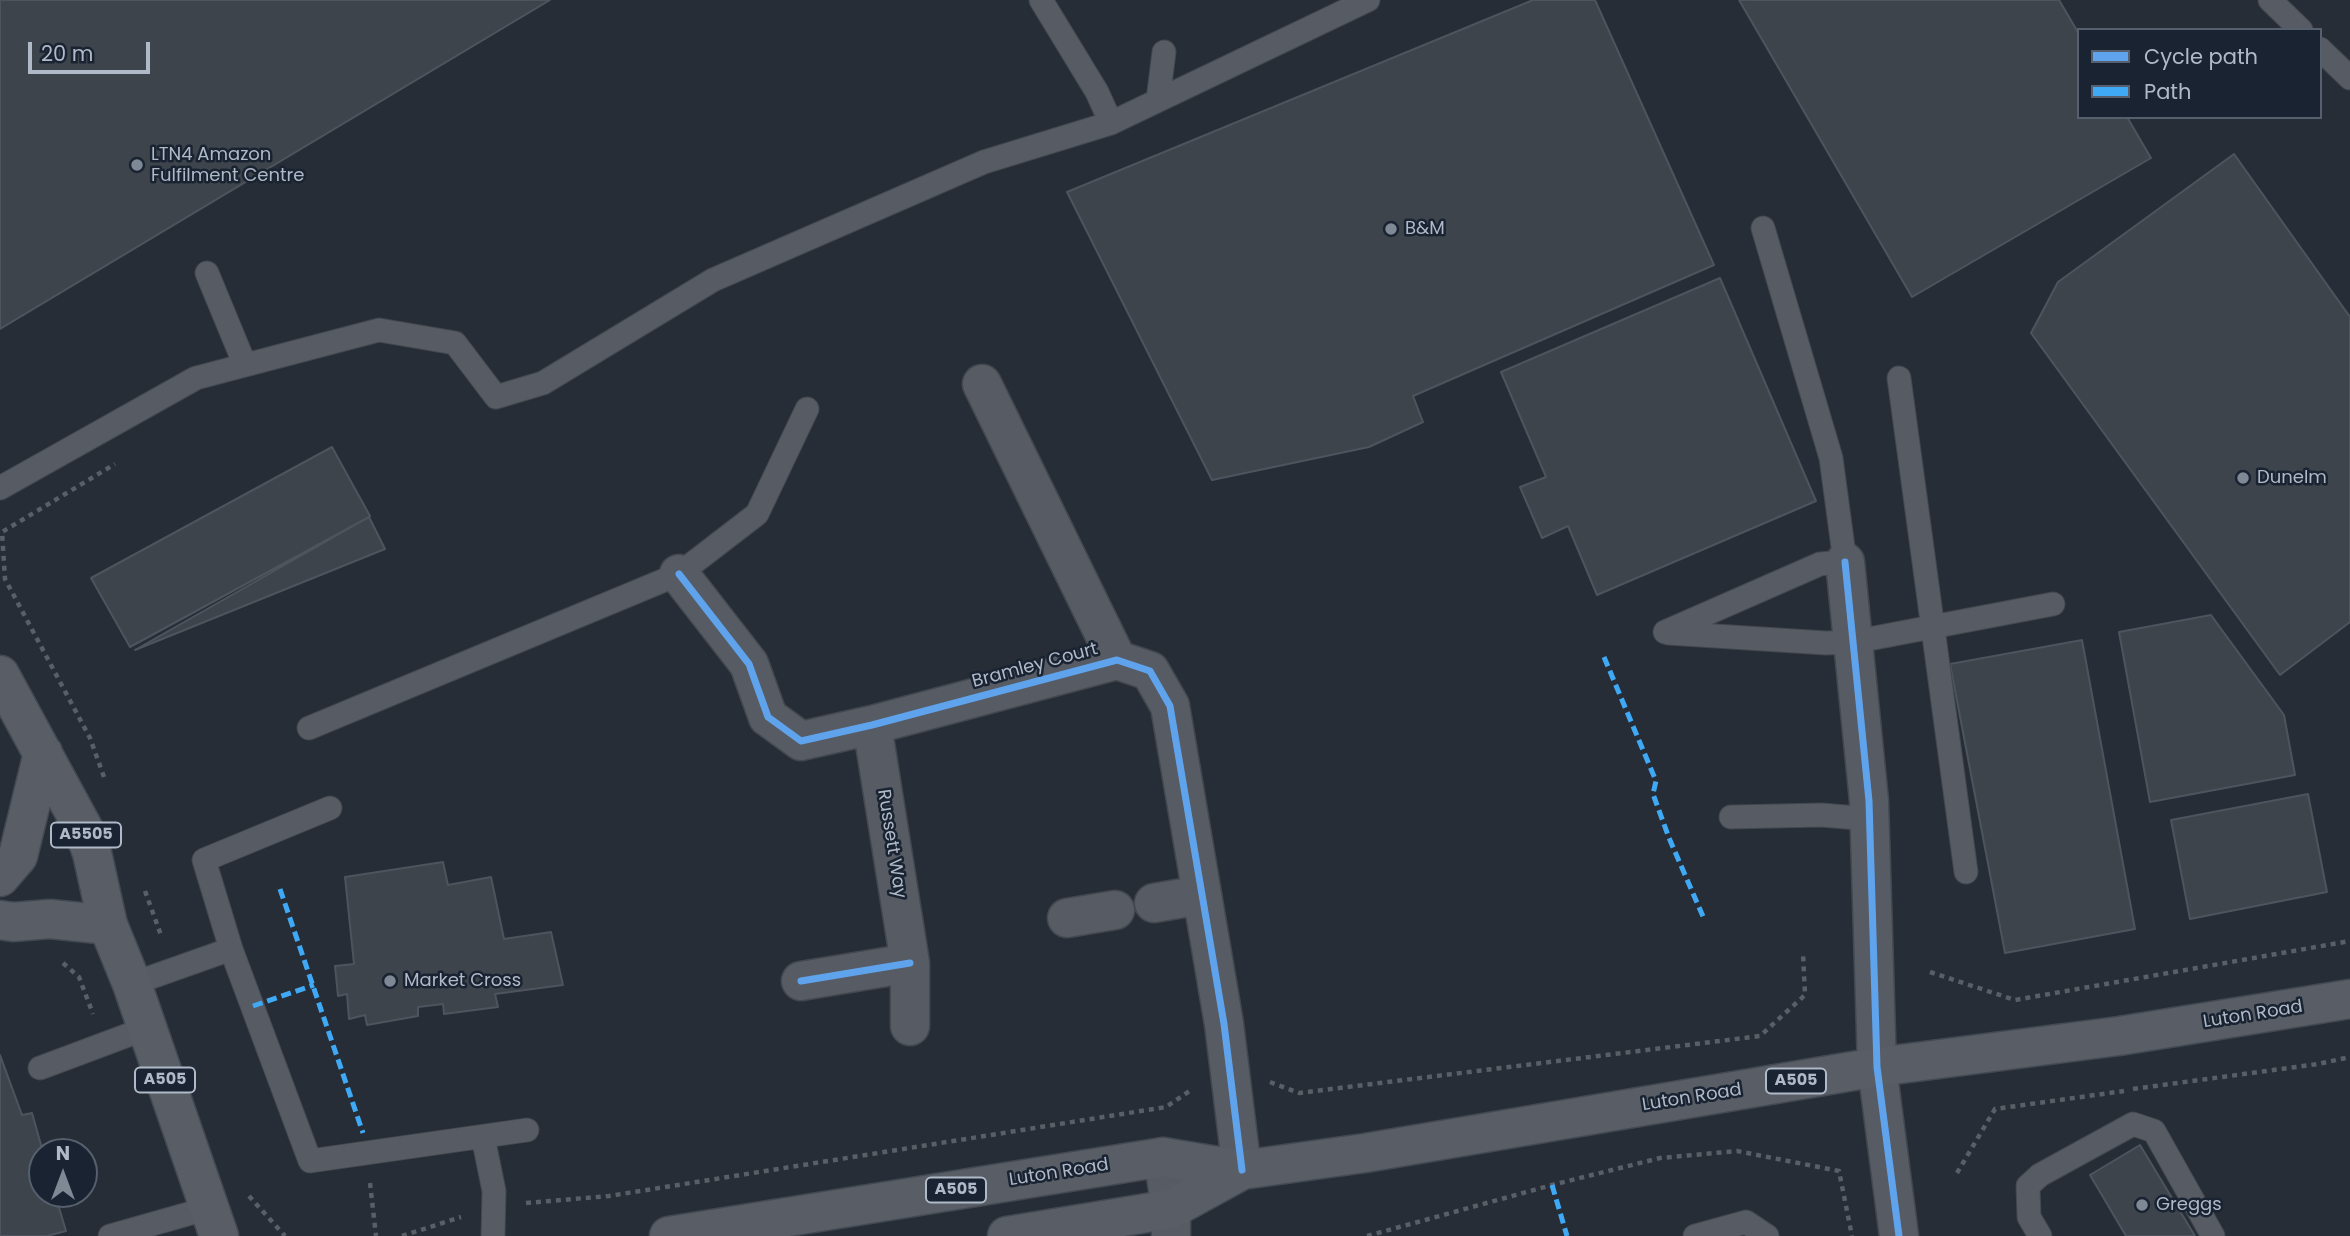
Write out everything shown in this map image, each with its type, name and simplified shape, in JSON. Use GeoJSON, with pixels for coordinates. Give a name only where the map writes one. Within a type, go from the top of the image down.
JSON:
{"type":"FeatureCollection","features":[{"type":"Feature","properties":{"kind":"main road","name":"A5505"},"geometry":{"type":"LineString","coordinates":[[0,675],[83,828],[92,853],[108,925]]}},
{"type":"Feature","properties":{"kind":"main road","name":"A5505"},"geometry":{"type":"LineString","coordinates":[[0,877],[18,856],[43,753]]}},
{"type":"Feature","properties":{"kind":"main road"},"geometry":{"type":"LineString","coordinates":[[0,920],[13,922],[50,919],[108,925]]}},
{"type":"Feature","properties":{"kind":"main road","name":"A505"},"geometry":{"type":"LineString","coordinates":[[108,925],[132,984],[214,1222]]}},
{"type":"Feature","properties":{"kind":"main road","name":"Luton Road"},"geometry":{"type":"LineString","coordinates":[[669,1236],[1163,1157],[1242,1170],[1378,1151],[1877,1067],[2119,1036],[2350,999]]}},
{"type":"Feature","properties":{"kind":"main road","name":"Luton Road"},"geometry":{"type":"LineString","coordinates":[[1007,1236],[1171,1222],[1242,1170]]}},
{"type":"Feature","properties":{"kind":"street","name":"Bramley Court"},"geometry":{"type":"LineString","coordinates":[[982,384],[1117,660]]}},
{"type":"Feature","properties":{"kind":"street"},"geometry":{"type":"LineString","coordinates":[[1845,562],[1869,801],[1877,1067],[1899,1236]]}},
{"type":"Feature","properties":{"kind":"street","name":"Bramley Court"},"geometry":{"type":"LineString","coordinates":[[679,574],[749,664],[768,717],[802,740],[872,725],[1117,660],[1150,671],[1170,706],[1224,1024],[1242,1170]]}},
{"type":"Feature","properties":{"kind":"street","name":"Russett Way"},"geometry":{"type":"LineString","coordinates":[[872,725],[910,963],[910,1026]]}},
{"type":"Feature","properties":{"kind":"street"},"geometry":{"type":"LineString","coordinates":[[1154,903],[1201,895]]}},
{"type":"Feature","properties":{"kind":"street"},"geometry":{"type":"LineString","coordinates":[[1067,918],[1115,910]]}},
{"type":"Feature","properties":{"kind":"street"},"geometry":{"type":"LineString","coordinates":[[802,981],[910,963]]}},
{"type":"Feature","properties":{"kind":"street"},"geometry":{"type":"LineString","coordinates":[[1163,1157],[1171,1222]]}},
{"type":"Feature","properties":{"kind":"lane"},"geometry":{"type":"LineString","coordinates":[[1041,0],[1097,92],[1111,123]]}},
{"type":"Feature","properties":{"kind":"lane"},"geometry":{"type":"LineString","coordinates":[[0,488],[196,378],[379,330],[455,343],[496,397],[542,383],[713,280],[984,162],[1111,123],[1368,0]]}},
{"type":"Feature","properties":{"kind":"lane"},"geometry":{"type":"LineString","coordinates":[[2270,0],[2299,28]]}},
{"type":"Feature","properties":{"kind":"lane"},"geometry":{"type":"LineString","coordinates":[[2322,51],[2350,78]]}},
{"type":"Feature","properties":{"kind":"lane"},"geometry":{"type":"LineString","coordinates":[[1158,100],[1164,52]]}},
{"type":"Feature","properties":{"kind":"lane"},"geometry":{"type":"LineString","coordinates":[[1763,228],[1831,458],[1845,562],[1820,564],[1665,632],[1826,643],[1853,642],[2053,604]]}},
{"type":"Feature","properties":{"kind":"lane"},"geometry":{"type":"LineString","coordinates":[[207,273],[245,365]]}},
{"type":"Feature","properties":{"kind":"lane"},"geometry":{"type":"LineString","coordinates":[[1899,378],[1966,872]]}},
{"type":"Feature","properties":{"kind":"lane"},"geometry":{"type":"LineString","coordinates":[[309,728],[679,574],[757,514],[807,409]]}},
{"type":"Feature","properties":{"kind":"lane"},"geometry":{"type":"LineString","coordinates":[[330,808],[204,860],[232,949],[310,1161],[527,1130]]}},
{"type":"Feature","properties":{"kind":"lane"},"geometry":{"type":"LineString","coordinates":[[1731,817],[1822,815],[1869,819]]}},
{"type":"Feature","properties":{"kind":"lane"},"geometry":{"type":"LineString","coordinates":[[132,984],[232,949]]}},
{"type":"Feature","properties":{"kind":"lane"},"geometry":{"type":"LineString","coordinates":[[40,1068],[147,1028]]}},
{"type":"Feature","properties":{"kind":"lane"},"geometry":{"type":"LineString","coordinates":[[2040,1236],[2028,1217],[2028,1186],[2040,1175],[2133,1124],[2154,1131],[2213,1236]]}},
{"type":"Feature","properties":{"kind":"lane"},"geometry":{"type":"LineString","coordinates":[[483,1137],[494,1191],[493,1236]]}},
{"type":"Feature","properties":{"kind":"lane"},"geometry":{"type":"LineString","coordinates":[[110,1236],[214,1222]]}},
{"type":"Feature","properties":{"kind":"lane"},"geometry":{"type":"LineString","coordinates":[[1695,1236],[1746,1222],[1767,1236]]}},
{"type":"Feature","properties":{"kind":"path"},"geometry":{"type":"LineString","coordinates":[[108,788],[90,738],[5,579],[2,532],[118,462]]}},
{"type":"Feature","properties":{"kind":"path"},"geometry":{"type":"LineString","coordinates":[[144,888],[162,938]]}},
{"type":"Feature","properties":{"kind":"path"},"geometry":{"type":"LineString","coordinates":[[1930,972],[2015,1000],[2350,941]]}},
{"type":"Feature","properties":{"kind":"path"},"geometry":{"type":"LineString","coordinates":[[1266,1081],[1299,1093],[1759,1037],[1805,995],[1803,953]]}},
{"type":"Feature","properties":{"kind":"path"},"geometry":{"type":"LineString","coordinates":[[55,955],[79,977],[105,1044]]}},
{"type":"Feature","properties":{"kind":"path"},"geometry":{"type":"LineString","coordinates":[[1956,1173],[1995,1109],[2318,1064],[2350,1057]]}},
{"type":"Feature","properties":{"kind":"path"},"geometry":{"type":"LineString","coordinates":[[526,1203],[610,1196],[1166,1107],[1198,1085]]}},
{"type":"Feature","properties":{"kind":"path"},"geometry":{"type":"LineString","coordinates":[[1367,1236],[1660,1158],[1737,1151],[1839,1171],[1852,1236]]}},
{"type":"Feature","properties":{"kind":"path"},"geometry":{"type":"LineString","coordinates":[[370,1182],[376,1236]]}},
{"type":"Feature","properties":{"kind":"path"},"geometry":{"type":"LineString","coordinates":[[402,1236],[466,1215]]}},
{"type":"Feature","properties":{"kind":"building","name":"LTN4 Amazon Fulfilment Centre"},"geometry":{"type":"Polygon","coordinates":[[[0,0],[550,0],[0,329],[0,0]]]}},
{"type":"Feature","properties":{"kind":"building","name":"B&M"},"geometry":{"type":"Polygon","coordinates":[[[1533,0],[1595,0],[1714,265],[1413,396],[1423,422],[1369,447],[1212,480],[1067,192],[1533,0]]]}},
{"type":"Feature","properties":{"kind":"building"},"geometry":{"type":"Polygon","coordinates":[[[1739,0],[2059,0],[2077,31],[2077,119],[2128,119],[2151,158],[1912,297],[1739,0]]]}},
{"type":"Feature","properties":{"kind":"building","name":"Dunelm"},"geometry":{"type":"Polygon","coordinates":[[[2234,154],[2350,317],[2350,622],[2280,675],[2031,333],[2058,282],[2234,154]]]}},
{"type":"Feature","properties":{"kind":"building"},"geometry":{"type":"Polygon","coordinates":[[[1720,278],[1816,501],[1597,595],[1568,526],[1542,538],[1520,487],[1546,477],[1501,372],[1720,278]]]}},
{"type":"Feature","properties":{"kind":"building"},"geometry":{"type":"Polygon","coordinates":[[[332,447],[369,517],[130,647],[91,578],[332,447]]]}},
{"type":"Feature","properties":{"kind":"building"},"geometry":{"type":"Polygon","coordinates":[[[369,517],[385,549],[135,650],[369,517]]]}},
{"type":"Feature","properties":{"kind":"building"},"geometry":{"type":"Polygon","coordinates":[[[2211,615],[2284,715],[2295,775],[2150,802],[2119,632],[2211,615]]]}},
{"type":"Feature","properties":{"kind":"building"},"geometry":{"type":"Polygon","coordinates":[[[2082,640],[2135,929],[2005,953],[1950,664],[2082,640]]]}},
{"type":"Feature","properties":{"kind":"building"},"geometry":{"type":"Polygon","coordinates":[[[2308,794],[2327,892],[2190,919],[2171,820],[2308,794]]]}},
{"type":"Feature","properties":{"kind":"building"},"geometry":{"type":"Polygon","coordinates":[[[443,862],[448,885],[491,877],[504,939],[551,932],[563,985],[495,994],[498,1007],[444,1014],[443,1004],[418,1007],[418,1016],[367,1025],[365,1015],[349,1019],[347,994],[338,996],[335,966],[354,964],[345,877],[443,862]]]}},
{"type":"Feature","properties":{"kind":"building"},"geometry":{"type":"Polygon","coordinates":[[[0,1055],[22,1115],[32,1113],[39,1138],[28,1138],[28,1208],[59,1208],[66,1231],[47,1236],[0,1236],[0,1055]]]}},
{"type":"Feature","properties":{"kind":"building","name":"Greggs"},"geometry":{"type":"Polygon","coordinates":[[[2140,1145],[2195,1236],[2126,1236],[2090,1175],[2140,1145]]]}},
{"type":"Feature","properties":{"kind":"marked path"},"geometry":{"type":"LineString","coordinates":[[1604,657],[1656,781],[1653,794],[1705,921]]}},
{"type":"Feature","properties":{"kind":"marked path"},"geometry":{"type":"LineString","coordinates":[[280,889],[363,1133]]}},
{"type":"Feature","properties":{"kind":"marked path"},"geometry":{"type":"LineString","coordinates":[[253,1006],[314,985]]}},
{"type":"Feature","properties":{"kind":"marked path"},"geometry":{"type":"LineString","coordinates":[[1552,1185],[1567,1236]]}},
{"type":"Feature","properties":{"kind":"cycle path"},"geometry":{"type":"LineString","coordinates":[[1845,562],[1869,801],[1877,1067],[1899,1236]]}},
{"type":"Feature","properties":{"kind":"cycle path"},"geometry":{"type":"LineString","coordinates":[[679,574],[749,664],[768,717],[801,741],[872,725],[1117,660],[1150,671],[1170,706],[1224,1024],[1242,1170]]}},
{"type":"Feature","properties":{"kind":"cycle path"},"geometry":{"type":"LineString","coordinates":[[801,981],[910,963]]}},
{"type":"Feature","properties":{"kind":"place","name":"LTN4 Amazon Fulfilment Centre"},"geometry":{"type":"Point","coordinates":[137,165]}},
{"type":"Feature","properties":{"kind":"place","name":"B&M"},"geometry":{"type":"Point","coordinates":[1391,229]}},
{"type":"Feature","properties":{"kind":"place","name":"Dunelm"},"geometry":{"type":"Point","coordinates":[2243,478]}},
{"type":"Feature","properties":{"kind":"place","name":"Market Cross"},"geometry":{"type":"Point","coordinates":[390,981]}},
{"type":"Feature","properties":{"kind":"place","name":"Greggs"},"geometry":{"type":"Point","coordinates":[2142,1205]}}]}
